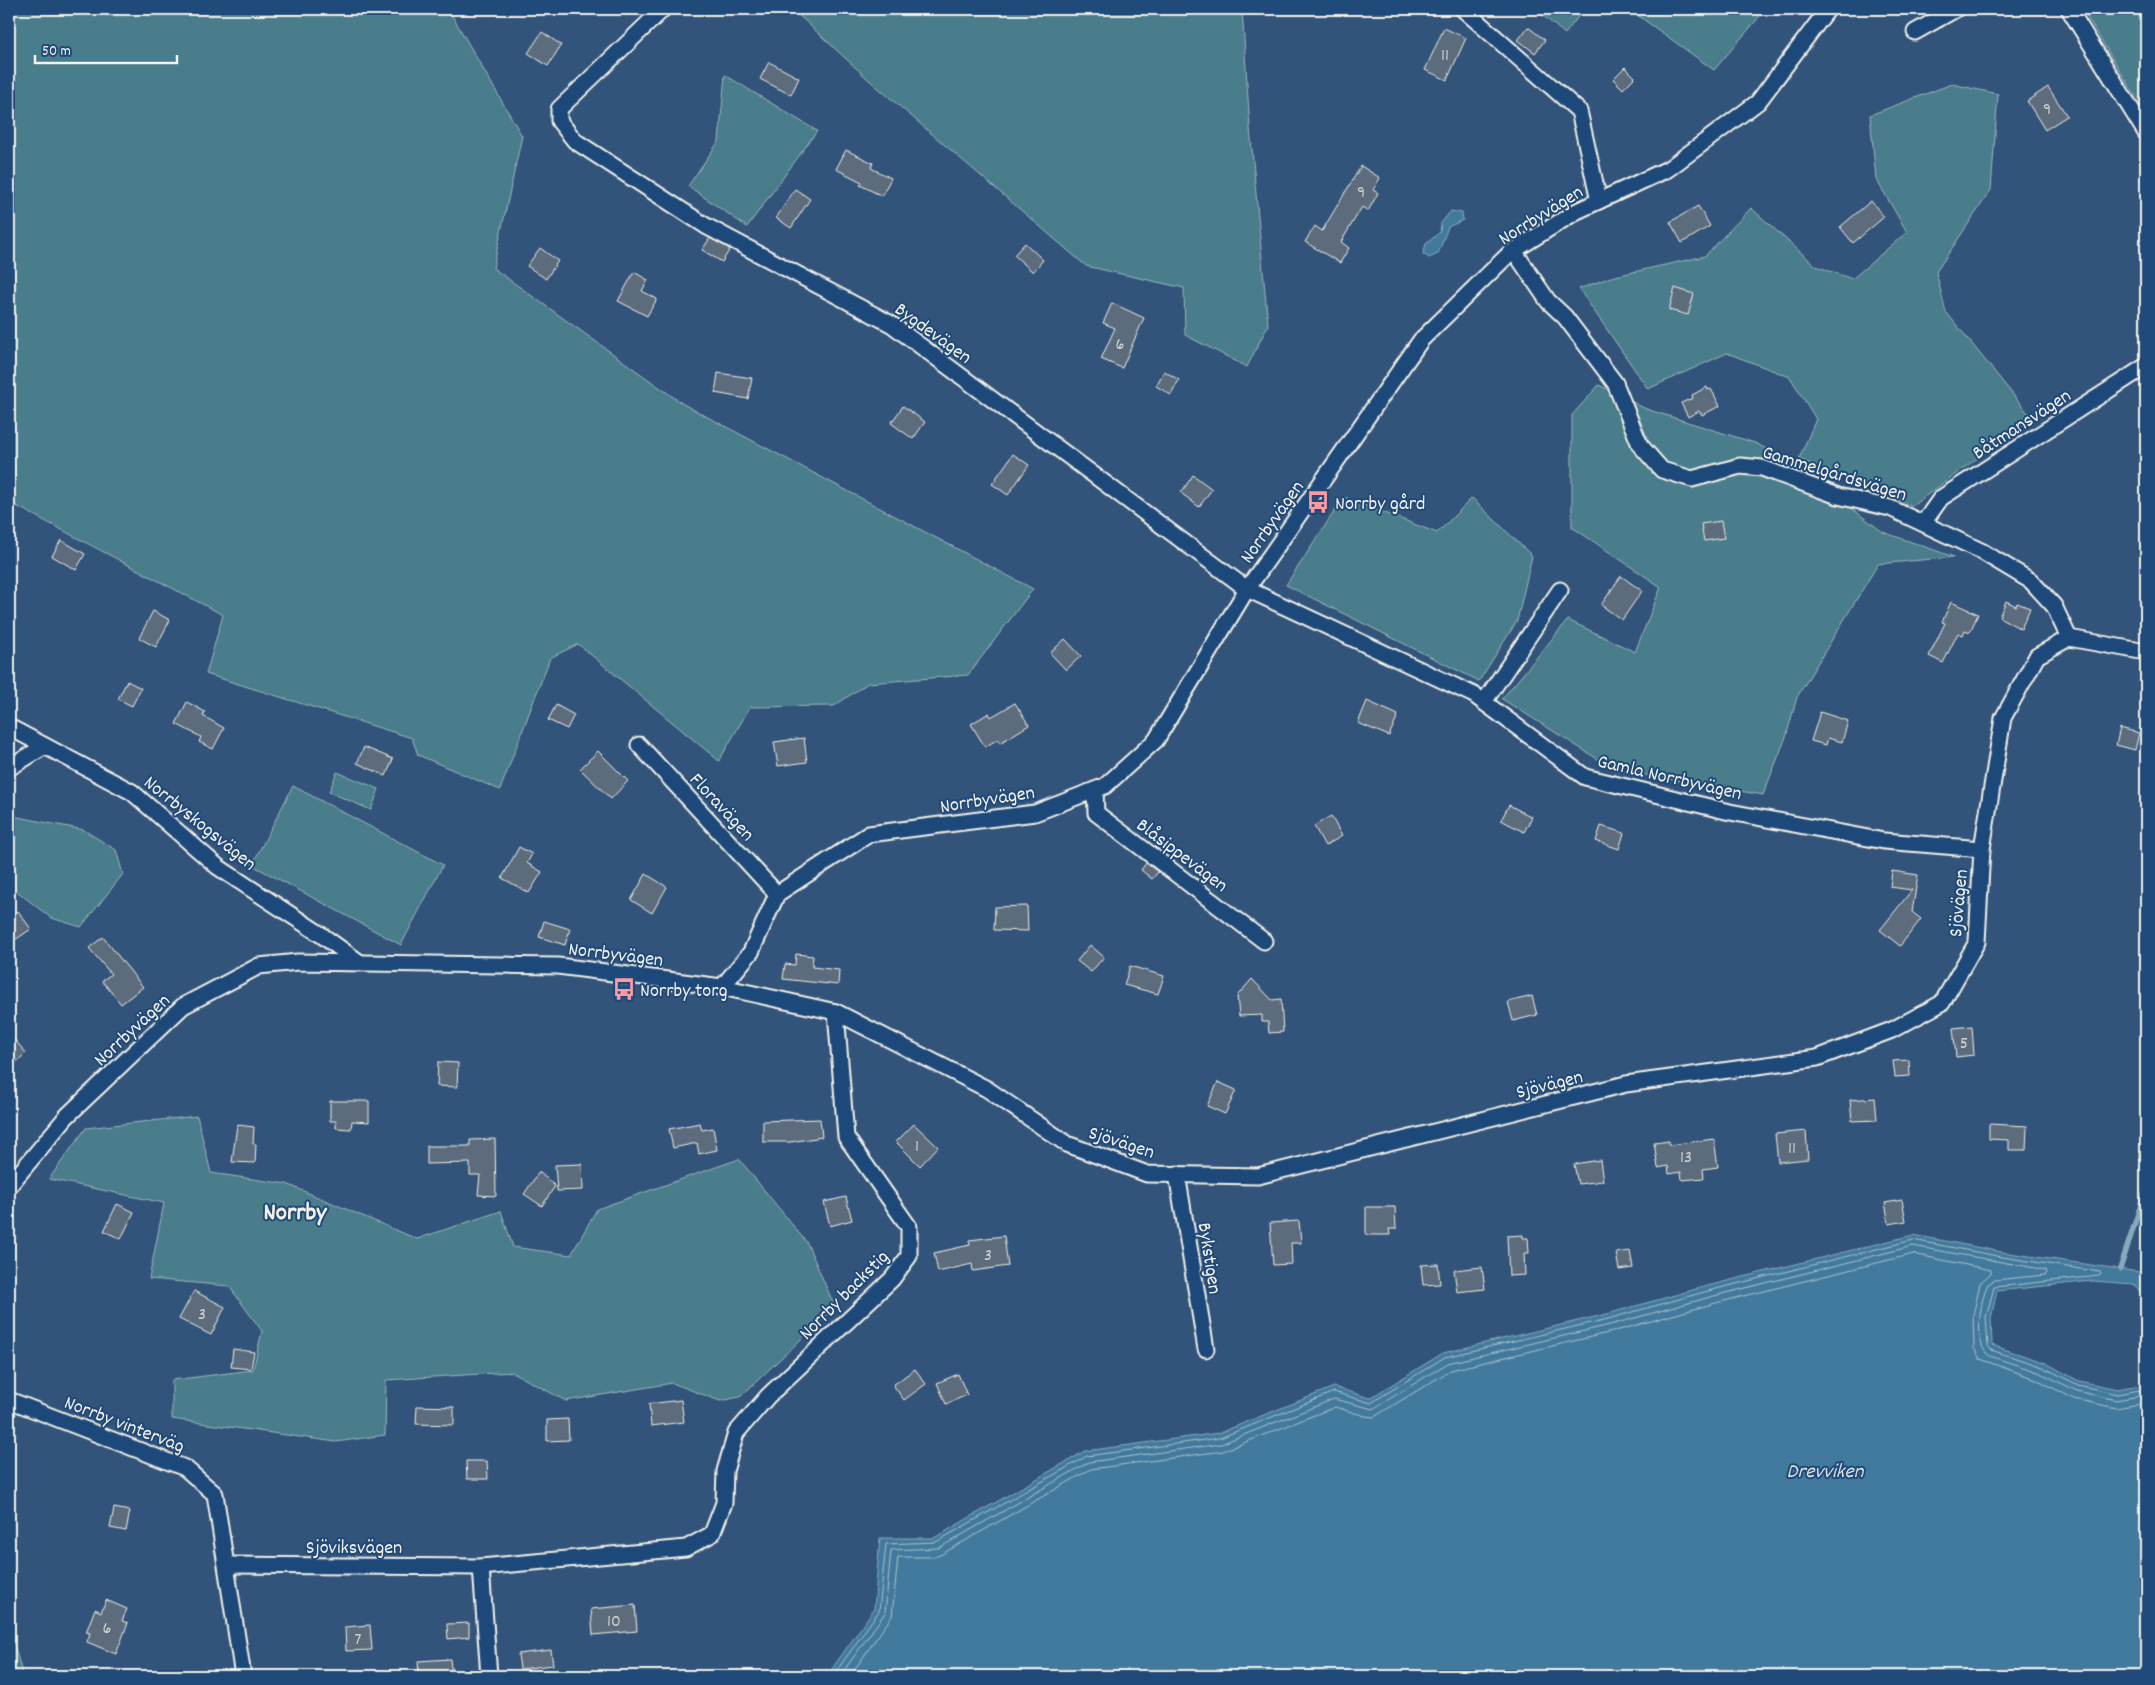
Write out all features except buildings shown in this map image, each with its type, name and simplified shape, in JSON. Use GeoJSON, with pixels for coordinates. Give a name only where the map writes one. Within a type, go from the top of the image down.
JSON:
{"type":"FeatureCollection","features":[{"type":"Feature","properties":{"kind":"street","name":"Bygdevägen"},"geometry":{"type":"LineString","coordinates":[[663,9],[559,109],[560,121],[575,141],[706,226],[891,324],[1247,589]]}},
{"type":"Feature","properties":{"kind":"street"},"geometry":{"type":"LineString","coordinates":[[1463,9],[1579,111],[1599,202]]}},
{"type":"Feature","properties":{"kind":"street","name":"Norrbyvägen"},"geometry":{"type":"LineString","coordinates":[[776,894],[869,834],[1035,813],[1105,786],[1156,740],[1247,589],[1421,340],[1514,251],[1577,212],[1668,170],[1758,102],[1828,9]]}},
{"type":"Feature","properties":{"kind":"street"},"geometry":{"type":"LineString","coordinates":[[1915,32],[1956,9]]}},
{"type":"Feature","properties":{"kind":"street"},"geometry":{"type":"LineString","coordinates":[[2069,9],[2146,134]]}},
{"type":"Feature","properties":{"kind":"street","name":"Gammelgårdsvägen"},"geometry":{"type":"LineString","coordinates":[[1514,251],[1548,301],[1565,317],[1615,383],[1629,422],[1640,445],[1662,470],[1692,479],[1740,466],[1762,468],[1838,496],[1890,508],[1924,522],[1982,551],[2031,581],[2054,606],[2069,638]]}},
{"type":"Feature","properties":{"kind":"street","name":"Båtmansvägen"},"geometry":{"type":"LineString","coordinates":[[1924,522],[1941,498],[2146,366]]}},
{"type":"Feature","properties":{"kind":"street","name":"Gamla Norrbyvägen"},"geometry":{"type":"LineString","coordinates":[[1247,589],[1474,695],[1585,776],[1730,812],[1884,841],[1982,849]]}},
{"type":"Feature","properties":{"kind":"street"},"geometry":{"type":"LineString","coordinates":[[1484,702],[1560,590]]}},
{"type":"Feature","properties":{"kind":"street"},"geometry":{"type":"LineString","coordinates":[[2069,638],[2146,652]]}},
{"type":"Feature","properties":{"kind":"street","name":"Sjövägen"},"geometry":{"type":"LineString","coordinates":[[722,987],[836,1012],[987,1088],[1067,1144],[1147,1174],[1258,1176],[1626,1084],[1817,1058],[1892,1030],[1942,1003],[1976,942],[1982,849],[2003,718],[2037,656],[2069,638]]}},
{"type":"Feature","properties":{"kind":"street","name":"Norrbyskogsvägen"},"geometry":{"type":"LineString","coordinates":[[9,727],[132,792],[218,867],[359,962]]}},
{"type":"Feature","properties":{"kind":"street","name":"Floravägen"},"geometry":{"type":"LineString","coordinates":[[639,745],[776,894]]}},
{"type":"Feature","properties":{"kind":"street"},"geometry":{"type":"LineString","coordinates":[[9,768],[45,746]]}},
{"type":"Feature","properties":{"kind":"street","name":"Blåsippevägen"},"geometry":{"type":"LineString","coordinates":[[1095,790],[1096,813],[1264,941]]}},
{"type":"Feature","properties":{"kind":"street"},"geometry":{"type":"LineString","coordinates":[[722,987],[751,952],[776,894]]}},
{"type":"Feature","properties":{"kind":"street","name":"Norrbyvägen"},"geometry":{"type":"LineString","coordinates":[[9,1186],[67,1116],[183,1006],[259,966],[298,962],[359,962],[558,966],[722,987]]}},
{"type":"Feature","properties":{"kind":"street","name":"Norrby backstig"},"geometry":{"type":"LineString","coordinates":[[712,1534],[724,1503],[725,1471],[736,1433],[768,1396],[892,1279],[909,1256],[910,1227],[846,1137],[836,1012]]}},
{"type":"Feature","properties":{"kind":"street","name":"Bykstigen"},"geometry":{"type":"LineString","coordinates":[[1176,1174],[1206,1348]]}},
{"type":"Feature","properties":{"kind":"street","name":"Norrby vinterväg"},"geometry":{"type":"LineString","coordinates":[[9,1400],[186,1468],[215,1494],[228,1565],[244,1676]]}},
{"type":"Feature","properties":{"kind":"street","name":"Sjöviksvägen"},"geometry":{"type":"LineString","coordinates":[[228,1565],[481,1567],[686,1548],[712,1534]]}},
{"type":"Feature","properties":{"kind":"street"},"geometry":{"type":"LineString","coordinates":[[481,1567],[489,1676]]}},
{"type":"Feature","properties":{"kind":"green space"},"geometry":{"type":"Polygon","coordinates":[[[9,9],[453,9],[450,12],[522,136],[493,268],[683,404],[1033,589],[968,675],[868,683],[834,706],[750,707],[719,761],[578,644],[550,658],[500,790],[418,755],[412,738],[206,674],[223,615],[9,502],[9,9]]]}},
{"type":"Feature","properties":{"kind":"green space"},"geometry":{"type":"Polygon","coordinates":[[[792,9],[1242,9],[1250,128],[1268,325],[1247,367],[1185,335],[1184,288],[1086,266],[869,80],[792,9]]]}},
{"type":"Feature","properties":{"kind":"green space"},"geometry":{"type":"Polygon","coordinates":[[[1535,9],[1584,9],[1565,34],[1535,9]]]}},
{"type":"Feature","properties":{"kind":"green space"},"geometry":{"type":"Polygon","coordinates":[[[1629,9],[1766,9],[1714,70],[1629,9]]]}},
{"type":"Feature","properties":{"kind":"green space"},"geometry":{"type":"Polygon","coordinates":[[[2082,9],[2146,9],[2146,113],[2082,9]]]}},
{"type":"Feature","properties":{"kind":"green space"},"geometry":{"type":"Polygon","coordinates":[[[725,75],[817,131],[747,227],[688,186],[719,141],[725,75]]]}},
{"type":"Feature","properties":{"kind":"green space"},"geometry":{"type":"Polygon","coordinates":[[[1952,84],[1998,94],[1991,190],[1936,272],[1946,312],[2032,418],[1912,506],[1799,459],[1816,419],[1790,377],[1727,353],[1648,389],[1579,289],[1611,277],[1705,256],[1751,208],[1816,266],[1852,279],[1907,232],[1876,179],[1870,115],[1952,84]]]}},
{"type":"Feature","properties":{"kind":"green space"},"geometry":{"type":"Polygon","coordinates":[[[1599,385],[1646,409],[1755,443],[1784,458],[1883,532],[1954,557],[1878,564],[1797,697],[1786,737],[1763,795],[1615,770],[1502,699],[1568,620],[1635,652],[1661,587],[1572,527],[1572,415],[1599,385]]]}},
{"type":"Feature","properties":{"kind":"green space"},"geometry":{"type":"Polygon","coordinates":[[[1344,497],[1437,533],[1472,498],[1532,556],[1517,621],[1479,681],[1286,585],[1344,497]]]}},
{"type":"Feature","properties":{"kind":"green space"},"geometry":{"type":"Polygon","coordinates":[[[337,772],[379,789],[371,810],[329,792],[337,772]]]}},
{"type":"Feature","properties":{"kind":"green space"},"geometry":{"type":"Polygon","coordinates":[[[293,786],[443,865],[401,945],[252,865],[293,786]]]}},
{"type":"Feature","properties":{"kind":"green space"},"geometry":{"type":"Polygon","coordinates":[[[18,817],[84,830],[116,850],[123,874],[81,927],[51,918],[9,885],[9,818],[18,817]]]}},
{"type":"Feature","properties":{"kind":"green space"},"geometry":{"type":"Polygon","coordinates":[[[197,1116],[211,1173],[287,1184],[417,1239],[501,1211],[513,1247],[571,1255],[597,1209],[739,1159],[807,1243],[835,1307],[740,1397],[720,1401],[672,1383],[566,1401],[512,1372],[386,1380],[385,1435],[336,1442],[172,1419],[172,1380],[253,1370],[262,1331],[229,1286],[149,1279],[164,1203],[49,1179],[86,1128],[197,1116]]]}},
{"type":"Feature","properties":{"kind":"green space"},"geometry":{"type":"Polygon","coordinates":[[[9,1627],[23,1676],[9,1676],[9,1627]]]}},
{"type":"Feature","properties":{"kind":"water"},"geometry":{"type":"Polygon","coordinates":[[[1451,211],[1462,213],[1463,220],[1448,227],[1438,254],[1429,258],[1423,254],[1426,244],[1440,232],[1441,223],[1451,211]]]}},
{"type":"Feature","properties":{"kind":"water","name":"Drevviken"},"geometry":{"type":"Polygon","coordinates":[[[1913,1235],[2002,1252],[2146,1273],[2146,1299],[2134,1284],[2093,1281],[1997,1291],[1991,1318],[1992,1345],[2046,1363],[2079,1381],[2117,1389],[2146,1384],[2146,1676],[827,1676],[874,1609],[880,1538],[934,1538],[1085,1451],[1219,1433],[1334,1387],[1370,1398],[1443,1353],[1607,1314],[1707,1286],[1913,1235]]]}},
{"type":"Feature","properties":{"kind":"waterway"},"geometry":{"type":"LineString","coordinates":[[2120,1269],[2146,1189]]}},
{"type":"Feature","properties":{"kind":"place","name":"Norrby gård"},"geometry":{"type":"Point","coordinates":[1318,502]}},
{"type":"Feature","properties":{"kind":"place","name":"Norrby torg"},"geometry":{"type":"Point","coordinates":[624,989]}},
{"type":"Feature","properties":{"kind":"district","name":"Norrby"},"geometry":{"type":"Point","coordinates":[295,1210]}}]}
